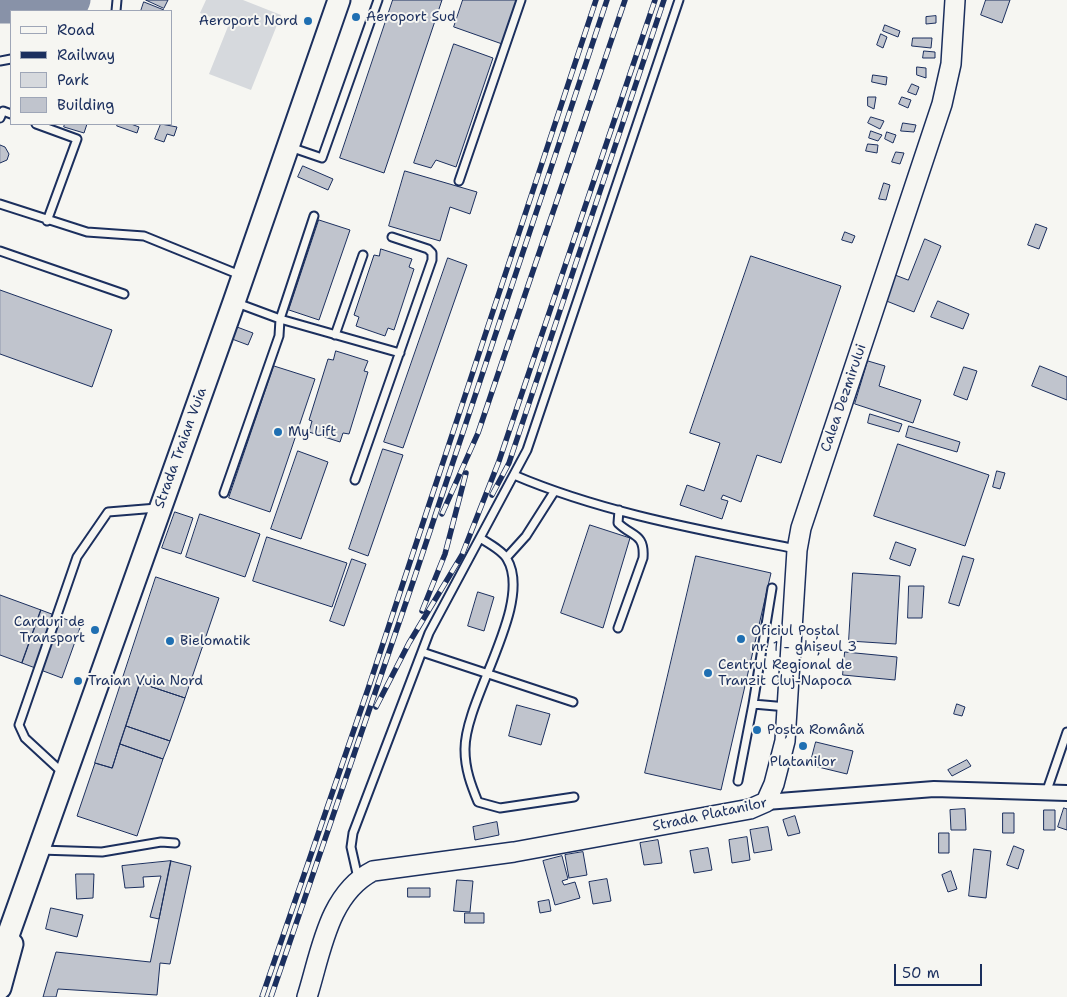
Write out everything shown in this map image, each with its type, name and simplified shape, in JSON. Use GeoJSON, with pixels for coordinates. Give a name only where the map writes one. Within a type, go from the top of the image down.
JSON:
{"type":"FeatureCollection","features":[{"type":"Feature","properties":{"kind":"main road","name":"Strada Traian Vuia"},"geometry":{"type":"LineString","coordinates":[[0,958],[234,302],[339,0]]}},
{"type":"Feature","properties":{"kind":"main road","name":"Calea Dezmirului"},"geometry":{"type":"LineString","coordinates":[[766,802],[774,784],[785,741],[797,550],[808,504],[942,104],[950,64],[955,0]]}},
{"type":"Feature","properties":{"kind":"main road","name":"Strada Platanilor"},"geometry":{"type":"LineString","coordinates":[[358,878],[373,871],[514,852],[750,809],[766,802]]}},
{"type":"Feature","properties":{"kind":"main road"},"geometry":{"type":"LineString","coordinates":[[307,997],[334,912],[346,892],[358,878]]}},
{"type":"Feature","properties":{"kind":"main road","name":"Strada Traian Vuia"},"geometry":{"type":"LineString","coordinates":[[0,937],[23,895]]}},
{"type":"Feature","properties":{"kind":"main road"},"geometry":{"type":"LineString","coordinates":[[0,988],[23,895]]}},
{"type":"Feature","properties":{"kind":"street","name":"Strada Platanilor"},"geometry":{"type":"LineString","coordinates":[[766,802],[934,789],[1067,793]]}},
{"type":"Feature","properties":{"kind":"lane"},"geometry":{"type":"LineString","coordinates":[[287,146],[322,158],[378,0]]}},
{"type":"Feature","properties":{"kind":"lane"},"geometry":{"type":"LineString","coordinates":[[459,181],[521,0]]}},
{"type":"Feature","properties":{"kind":"lane"},"geometry":{"type":"LineString","coordinates":[[358,878],[351,847],[353,833],[429,633],[527,450],[679,0]]}},
{"type":"Feature","properties":{"kind":"lane"},"geometry":{"type":"LineString","coordinates":[[0,118],[2,111],[10,114]]}},
{"type":"Feature","properties":{"kind":"lane"},"geometry":{"type":"LineString","coordinates":[[39,125],[78,139],[47,221]]}},
{"type":"Feature","properties":{"kind":"lane"},"geometry":{"type":"LineString","coordinates":[[0,204],[47,221],[87,232],[144,236],[243,276]]}},
{"type":"Feature","properties":{"kind":"lane"},"geometry":{"type":"LineString","coordinates":[[224,493],[279,336],[280,319],[314,216]]}},
{"type":"Feature","properties":{"kind":"lane"},"geometry":{"type":"LineString","coordinates":[[355,480],[432,260],[432,253],[428,249],[392,237]]}},
{"type":"Feature","properties":{"kind":"lane"},"geometry":{"type":"LineString","coordinates":[[0,250],[124,294]]}},
{"type":"Feature","properties":{"kind":"lane"},"geometry":{"type":"LineString","coordinates":[[335,335],[363,255]]}},
{"type":"Feature","properties":{"kind":"lane"},"geometry":{"type":"LineString","coordinates":[[234,302],[280,319],[400,353]]}},
{"type":"Feature","properties":{"kind":"lane"},"geometry":{"type":"LineString","coordinates":[[514,475],[554,492],[662,522],[797,550]]}},
{"type":"Feature","properties":{"kind":"lane"},"geometry":{"type":"LineString","coordinates":[[507,558],[526,536],[554,492]]}},
{"type":"Feature","properties":{"kind":"lane"},"geometry":{"type":"LineString","coordinates":[[66,776],[25,738],[19,724],[77,557],[108,512],[160,507]]}},
{"type":"Feature","properties":{"kind":"lane"},"geometry":{"type":"LineString","coordinates":[[618,628],[643,558],[644,547],[641,539],[618,523],[619,510]]}},
{"type":"Feature","properties":{"kind":"lane"},"geometry":{"type":"LineString","coordinates":[[480,538],[507,558],[514,578],[510,604],[489,674],[469,725],[465,749],[468,780],[478,802],[500,808],[574,797]]}},
{"type":"Feature","properties":{"kind":"lane"},"geometry":{"type":"LineString","coordinates":[[738,781],[772,588]]}},
{"type":"Feature","properties":{"kind":"lane"},"geometry":{"type":"LineString","coordinates":[[422,652],[573,702]]}},
{"type":"Feature","properties":{"kind":"lane"},"geometry":{"type":"LineString","coordinates":[[753,704],[787,707]]}},
{"type":"Feature","properties":{"kind":"lane"},"geometry":{"type":"LineString","coordinates":[[1046,793],[1067,732]]}},
{"type":"Feature","properties":{"kind":"lane"},"geometry":{"type":"LineString","coordinates":[[40,850],[102,852],[161,842],[175,843]]}},
{"type":"Feature","properties":{"kind":"green space"},"geometry":{"type":"Polygon","coordinates":[[[206,0],[243,0],[281,15],[251,90],[209,74],[229,24],[200,13],[206,0]]]}},
{"type":"Feature","properties":{"kind":"building"},"geometry":{"type":"Polygon","coordinates":[[[146,0],[168,0],[164,8],[146,0]]]}},
{"type":"Feature","properties":{"kind":"building"},"geometry":{"type":"Polygon","coordinates":[[[393,0],[442,0],[384,173],[340,158],[393,0]]]}},
{"type":"Feature","properties":{"kind":"building"},"geometry":{"type":"Polygon","coordinates":[[[463,0],[521,0],[505,45],[454,27],[463,0]]]}},
{"type":"Feature","properties":{"kind":"building"},"geometry":{"type":"Polygon","coordinates":[[[986,0],[1010,0],[1002,23],[981,15],[986,0]]]}},
{"type":"Feature","properties":{"kind":"building"},"geometry":{"type":"Polygon","coordinates":[[[144,2],[164,10],[141,10],[144,2]]]}},
{"type":"Feature","properties":{"kind":"building"},"geometry":{"type":"Polygon","coordinates":[[[936,16],[936,23],[926,24],[926,17],[936,16]]]}},
{"type":"Feature","properties":{"kind":"building"},"geometry":{"type":"Polygon","coordinates":[[[885,25],[900,31],[898,37],[883,31],[885,25]]]}},
{"type":"Feature","properties":{"kind":"building"},"geometry":{"type":"Polygon","coordinates":[[[881,34],[887,37],[883,48],[877,45],[881,34]]]}},
{"type":"Feature","properties":{"kind":"building"},"geometry":{"type":"Polygon","coordinates":[[[913,38],[932,38],[931,48],[912,46],[913,38]]]}},
{"type":"Feature","properties":{"kind":"building"},"geometry":{"type":"Polygon","coordinates":[[[454,44],[493,58],[456,167],[436,160],[431,168],[414,163],[454,44]]]}},
{"type":"Feature","properties":{"kind":"building"},"geometry":{"type":"Polygon","coordinates":[[[924,51],[935,52],[935,58],[923,58],[924,51]]]}},
{"type":"Feature","properties":{"kind":"building"},"geometry":{"type":"Polygon","coordinates":[[[917,67],[926,68],[926,78],[917,75],[917,67]]]}},
{"type":"Feature","properties":{"kind":"building"},"geometry":{"type":"Polygon","coordinates":[[[873,75],[887,77],[886,85],[872,82],[873,75]]]}},
{"type":"Feature","properties":{"kind":"building"},"geometry":{"type":"Polygon","coordinates":[[[912,84],[919,87],[916,95],[908,92],[912,84]]]}},
{"type":"Feature","properties":{"kind":"building"},"geometry":{"type":"Polygon","coordinates":[[[868,97],[876,97],[874,109],[868,106],[868,97]]]}},
{"type":"Feature","properties":{"kind":"building"},"geometry":{"type":"Polygon","coordinates":[[[902,97],[911,100],[908,108],[899,104],[902,97]]]}},
{"type":"Feature","properties":{"kind":"building"},"geometry":{"type":"Polygon","coordinates":[[[871,117],[884,121],[880,129],[868,123],[871,117]]]}},
{"type":"Feature","properties":{"kind":"building"},"geometry":{"type":"Polygon","coordinates":[[[903,123],[916,125],[914,132],[901,131],[903,123]]]}},
{"type":"Feature","properties":{"kind":"building"},"geometry":{"type":"Polygon","coordinates":[[[65,125],[87,125],[84,133],[64,127],[65,125]]]}},
{"type":"Feature","properties":{"kind":"building"},"geometry":{"type":"Polygon","coordinates":[[[134,125],[139,127],[137,133],[117,126],[134,125]]]}},
{"type":"Feature","properties":{"kind":"building"},"geometry":{"type":"Polygon","coordinates":[[[161,125],[177,127],[174,136],[167,134],[164,142],[155,139],[161,125]]]}},
{"type":"Feature","properties":{"kind":"building"},"geometry":{"type":"Polygon","coordinates":[[[871,131],[882,135],[878,141],[869,138],[871,131]]]}},
{"type":"Feature","properties":{"kind":"building"},"geometry":{"type":"Polygon","coordinates":[[[887,132],[896,135],[893,143],[885,139],[887,132]]]}},
{"type":"Feature","properties":{"kind":"building"},"geometry":{"type":"Polygon","coordinates":[[[868,144],[878,145],[877,153],[866,151],[868,144]]]}},
{"type":"Feature","properties":{"kind":"building"},"geometry":{"type":"Polygon","coordinates":[[[0,145],[5,147],[9,154],[7,160],[0,163],[0,145]]]}},
{"type":"Feature","properties":{"kind":"building"},"geometry":{"type":"Polygon","coordinates":[[[896,152],[904,153],[900,164],[892,162],[896,152]]]}},
{"type":"Feature","properties":{"kind":"building"},"geometry":{"type":"Polygon","coordinates":[[[303,166],[333,179],[328,190],[298,177],[303,166]]]}},
{"type":"Feature","properties":{"kind":"building"},"geometry":{"type":"Polygon","coordinates":[[[405,171],[477,192],[470,214],[450,207],[440,241],[389,226],[405,171]]]}},
{"type":"Feature","properties":{"kind":"building"},"geometry":{"type":"Polygon","coordinates":[[[884,183],[890,185],[886,200],[879,199],[884,183]]]}},
{"type":"Feature","properties":{"kind":"building"},"geometry":{"type":"Polygon","coordinates":[[[319,220],[350,230],[319,320],[289,310],[319,220]]]}},
{"type":"Feature","properties":{"kind":"building"},"geometry":{"type":"Polygon","coordinates":[[[1036,224],[1047,228],[1039,249],[1028,245],[1036,224]]]}},
{"type":"Feature","properties":{"kind":"building"},"geometry":{"type":"Polygon","coordinates":[[[845,232],[855,236],[852,243],[842,240],[845,232]]]}},
{"type":"Feature","properties":{"kind":"building"},"geometry":{"type":"Polygon","coordinates":[[[925,239],[941,246],[914,312],[884,300],[895,275],[908,280],[925,239]]]}},
{"type":"Feature","properties":{"kind":"building"},"geometry":{"type":"Polygon","coordinates":[[[381,249],[412,259],[409,267],[414,269],[394,330],[388,328],[385,336],[356,326],[359,317],[354,315],[374,255],[379,256],[381,249]]]}},
{"type":"Feature","properties":{"kind":"building"},"geometry":{"type":"Polygon","coordinates":[[[751,256],[841,286],[781,463],[757,455],[741,502],[723,495],[721,499],[728,501],[722,519],[680,505],[687,485],[704,491],[720,443],[690,433],[751,256]]]}},
{"type":"Feature","properties":{"kind":"building"},"geometry":{"type":"Polygon","coordinates":[[[448,258],[467,265],[403,448],[384,442],[448,258]]]}},
{"type":"Feature","properties":{"kind":"building"},"geometry":{"type":"Polygon","coordinates":[[[0,290],[112,330],[92,387],[0,354],[0,290]]]}},
{"type":"Feature","properties":{"kind":"building"},"geometry":{"type":"Polygon","coordinates":[[[938,301],[969,314],[963,329],[931,317],[938,301]]]}},
{"type":"Feature","properties":{"kind":"building"},"geometry":{"type":"Polygon","coordinates":[[[237,327],[253,333],[248,345],[232,339],[237,327]]]}},
{"type":"Feature","properties":{"kind":"building"},"geometry":{"type":"Polygon","coordinates":[[[336,351],[368,361],[364,371],[368,372],[349,434],[343,433],[340,442],[309,432],[312,421],[309,420],[328,359],[333,360],[336,351]]]}},
{"type":"Feature","properties":{"kind":"building"},"geometry":{"type":"Polygon","coordinates":[[[868,361],[885,366],[879,386],[921,400],[913,423],[855,404],[868,361]]]}},
{"type":"Feature","properties":{"kind":"building"},"geometry":{"type":"Polygon","coordinates":[[[274,366],[315,379],[270,512],[229,498],[274,366]]]}},
{"type":"Feature","properties":{"kind":"building"},"geometry":{"type":"Polygon","coordinates":[[[1040,366],[1067,377],[1067,400],[1032,386],[1040,366]]]}},
{"type":"Feature","properties":{"kind":"building"},"geometry":{"type":"Polygon","coordinates":[[[964,367],[977,371],[967,400],[954,395],[964,367]]]}},
{"type":"Feature","properties":{"kind":"building"},"geometry":{"type":"Polygon","coordinates":[[[870,414],[902,424],[899,432],[868,423],[870,414]]]}},
{"type":"Feature","properties":{"kind":"building"},"geometry":{"type":"Polygon","coordinates":[[[909,426],[960,442],[957,452],[906,437],[909,426]]]}},
{"type":"Feature","properties":{"kind":"building"},"geometry":{"type":"Polygon","coordinates":[[[898,444],[989,475],[965,546],[874,516],[898,444]]]}},
{"type":"Feature","properties":{"kind":"building"},"geometry":{"type":"Polygon","coordinates":[[[383,449],[403,455],[368,556],[349,549],[383,449]]]}},
{"type":"Feature","properties":{"kind":"building"},"geometry":{"type":"Polygon","coordinates":[[[298,451],[328,462],[301,539],[271,529],[298,451]]]}},
{"type":"Feature","properties":{"kind":"building"},"geometry":{"type":"Polygon","coordinates":[[[997,471],[1005,473],[1000,489],[993,487],[997,471]]]}},
{"type":"Feature","properties":{"kind":"building"},"geometry":{"type":"Polygon","coordinates":[[[175,512],[193,518],[181,554],[162,548],[175,512]]]}},
{"type":"Feature","properties":{"kind":"building"},"geometry":{"type":"Polygon","coordinates":[[[200,514],[260,534],[245,577],[186,557],[200,514]]]}},
{"type":"Feature","properties":{"kind":"building"},"geometry":{"type":"Polygon","coordinates":[[[590,525],[630,538],[603,628],[561,613],[590,525]]]}},
{"type":"Feature","properties":{"kind":"building"},"geometry":{"type":"Polygon","coordinates":[[[267,537],[347,563],[332,607],[253,581],[267,537]]]}},
{"type":"Feature","properties":{"kind":"building"},"geometry":{"type":"Polygon","coordinates":[[[896,542],[916,549],[910,566],[890,559],[896,542]]]}},
{"type":"Feature","properties":{"kind":"building","name":"Centrul Regional de Tranzit Cluj-Napoca"},"geometry":{"type":"Polygon","coordinates":[[[696,556],[771,573],[721,790],[645,773],[696,556]]]}},
{"type":"Feature","properties":{"kind":"building"},"geometry":{"type":"Polygon","coordinates":[[[963,556],[974,559],[959,606],[949,603],[963,556]]]}},
{"type":"Feature","properties":{"kind":"building"},"geometry":{"type":"Polygon","coordinates":[[[352,559],[366,564],[344,626],[330,621],[352,559]]]}},
{"type":"Feature","properties":{"kind":"building"},"geometry":{"type":"Polygon","coordinates":[[[853,573],[900,576],[896,644],[849,641],[853,573]]]}},
{"type":"Feature","properties":{"kind":"building","name":"Bielomatik"},"geometry":{"type":"Polygon","coordinates":[[[156,577],[219,598],[185,698],[140,683],[112,768],[95,763],[156,577]]]}},
{"type":"Feature","properties":{"kind":"building"},"geometry":{"type":"Polygon","coordinates":[[[909,586],[924,586],[922,618],[908,618],[909,586]]]}},
{"type":"Feature","properties":{"kind":"building"},"geometry":{"type":"Polygon","coordinates":[[[478,592],[494,597],[484,631],[468,626],[478,592]]]}},
{"type":"Feature","properties":{"kind":"building"},"geometry":{"type":"Polygon","coordinates":[[[0,595],[41,610],[22,663],[0,655],[0,595]]]}},
{"type":"Feature","properties":{"kind":"building"},"geometry":{"type":"Polygon","coordinates":[[[41,610],[81,625],[62,678],[22,663],[41,610]]]}},
{"type":"Feature","properties":{"kind":"building"},"geometry":{"type":"Polygon","coordinates":[[[845,652],[897,657],[895,680],[843,675],[845,652]]]}},
{"type":"Feature","properties":{"kind":"building"},"geometry":{"type":"Polygon","coordinates":[[[140,683],[185,698],[170,741],[126,726],[140,683]]]}},
{"type":"Feature","properties":{"kind":"building"},"geometry":{"type":"Polygon","coordinates":[[[957,704],[965,707],[962,716],[954,714],[957,704]]]}},
{"type":"Feature","properties":{"kind":"building"},"geometry":{"type":"Polygon","coordinates":[[[517,705],[550,714],[541,745],[509,736],[517,705]]]}},
{"type":"Feature","properties":{"kind":"building"},"geometry":{"type":"Polygon","coordinates":[[[126,726],[170,741],[163,759],[120,744],[126,726]]]}},
{"type":"Feature","properties":{"kind":"building"},"geometry":{"type":"Polygon","coordinates":[[[816,742],[853,751],[847,774],[810,765],[816,742]]]}},
{"type":"Feature","properties":{"kind":"building"},"geometry":{"type":"Polygon","coordinates":[[[120,744],[163,759],[137,836],[77,816],[95,763],[112,768],[120,744]]]}},
{"type":"Feature","properties":{"kind":"building"},"geometry":{"type":"Polygon","coordinates":[[[967,760],[971,766],[952,776],[948,770],[967,760]]]}},
{"type":"Feature","properties":{"kind":"building"},"geometry":{"type":"Polygon","coordinates":[[[1064,808],[1067,809],[1067,830],[1058,827],[1064,808]]]}},
{"type":"Feature","properties":{"kind":"building"},"geometry":{"type":"Polygon","coordinates":[[[965,809],[966,830],[951,830],[950,810],[965,809]]]}},
{"type":"Feature","properties":{"kind":"building"},"geometry":{"type":"Polygon","coordinates":[[[1044,810],[1055,810],[1055,830],[1044,830],[1044,810]]]}},
{"type":"Feature","properties":{"kind":"building"},"geometry":{"type":"Polygon","coordinates":[[[1003,813],[1014,813],[1014,833],[1003,833],[1003,813]]]}},
{"type":"Feature","properties":{"kind":"building"},"geometry":{"type":"Polygon","coordinates":[[[795,816],[800,833],[788,836],[783,820],[795,816]]]}},
{"type":"Feature","properties":{"kind":"building"},"geometry":{"type":"Polygon","coordinates":[[[497,822],[499,835],[475,840],[473,827],[497,822]]]}},
{"type":"Feature","properties":{"kind":"building"},"geometry":{"type":"Polygon","coordinates":[[[768,827],[772,850],[754,853],[750,830],[768,827]]]}},
{"type":"Feature","properties":{"kind":"building"},"geometry":{"type":"Polygon","coordinates":[[[939,833],[949,833],[949,853],[939,853],[939,833]]]}},
{"type":"Feature","properties":{"kind":"building"},"geometry":{"type":"Polygon","coordinates":[[[747,837],[750,860],[732,863],[729,840],[747,837]]]}},
{"type":"Feature","properties":{"kind":"building"},"geometry":{"type":"Polygon","coordinates":[[[658,840],[662,863],[644,865],[640,843],[658,840]]]}},
{"type":"Feature","properties":{"kind":"building"},"geometry":{"type":"Polygon","coordinates":[[[1014,846],[1024,850],[1018,869],[1007,865],[1014,846]]]}},
{"type":"Feature","properties":{"kind":"building"},"geometry":{"type":"Polygon","coordinates":[[[708,848],[712,870],[694,873],[690,851],[708,848]]]}},
{"type":"Feature","properties":{"kind":"building"},"geometry":{"type":"Polygon","coordinates":[[[974,849],[991,851],[986,898],[969,896],[974,849]]]}},
{"type":"Feature","properties":{"kind":"building"},"geometry":{"type":"Polygon","coordinates":[[[583,852],[587,875],[569,878],[565,855],[583,852]]]}},
{"type":"Feature","properties":{"kind":"building"},"geometry":{"type":"Polygon","coordinates":[[[562,856],[568,879],[562,881],[564,885],[575,882],[580,898],[555,905],[543,861],[562,856]]]}},
{"type":"Feature","properties":{"kind":"building"},"geometry":{"type":"Polygon","coordinates":[[[171,861],[191,866],[170,964],[160,963],[157,995],[58,989],[56,997],[43,997],[56,952],[150,962],[171,861]]]}},
{"type":"Feature","properties":{"kind":"building"},"geometry":{"type":"Polygon","coordinates":[[[171,861],[159,919],[150,917],[161,876],[143,877],[144,887],[125,888],[122,866],[171,861]]]}},
{"type":"Feature","properties":{"kind":"building"},"geometry":{"type":"Polygon","coordinates":[[[951,871],[957,889],[948,892],[942,875],[951,871]]]}},
{"type":"Feature","properties":{"kind":"building"},"geometry":{"type":"Polygon","coordinates":[[[76,874],[94,874],[93,898],[77,899],[76,874]]]}},
{"type":"Feature","properties":{"kind":"building"},"geometry":{"type":"Polygon","coordinates":[[[607,879],[611,901],[593,904],[589,882],[607,879]]]}},
{"type":"Feature","properties":{"kind":"building"},"geometry":{"type":"Polygon","coordinates":[[[457,880],[473,881],[470,912],[454,911],[457,880]]]}},
{"type":"Feature","properties":{"kind":"building"},"geometry":{"type":"Polygon","coordinates":[[[408,888],[430,888],[430,897],[408,897],[408,888]]]}},
{"type":"Feature","properties":{"kind":"building"},"geometry":{"type":"Polygon","coordinates":[[[549,900],[551,911],[540,913],[538,902],[549,900]]]}},
{"type":"Feature","properties":{"kind":"building"},"geometry":{"type":"Polygon","coordinates":[[[51,908],[83,915],[77,937],[46,929],[51,908]]]}},
{"type":"Feature","properties":{"kind":"building"},"geometry":{"type":"Polygon","coordinates":[[[465,913],[484,913],[484,923],[465,923],[465,913]]]}},
{"type":"Feature","properties":{"kind":"taxiway"},"geometry":{"type":"LineString","coordinates":[[70,10],[75,0]]}},
{"type":"Feature","properties":{"kind":"taxiway"},"geometry":{"type":"LineString","coordinates":[[0,8],[14,8],[26,1],[66,10]]}},
{"type":"Feature","properties":{"kind":"railway"},"geometry":{"type":"LineString","coordinates":[[262,997],[368,689],[596,0]]}},
{"type":"Feature","properties":{"kind":"railway"},"geometry":{"type":"LineString","coordinates":[[271,997],[415,576],[607,0]]}},
{"type":"Feature","properties":{"kind":"railway"},"geometry":{"type":"LineString","coordinates":[[442,514],[478,433],[625,0]]}},
{"type":"Feature","properties":{"kind":"railway"},"geometry":{"type":"LineString","coordinates":[[376,707],[409,643],[462,555],[499,461],[655,0]]}},
{"type":"Feature","properties":{"kind":"railway"},"geometry":{"type":"LineString","coordinates":[[492,495],[509,463],[664,0]]}},
{"type":"Feature","properties":{"kind":"railway"},"geometry":{"type":"LineString","coordinates":[[422,611],[445,554],[466,473]]}},
{"type":"Feature","properties":{"kind":"place","name":"Aeroport Sud"},"geometry":{"type":"Point","coordinates":[356,17]}},
{"type":"Feature","properties":{"kind":"place","name":"Aeroport Nord"},"geometry":{"type":"Point","coordinates":[308,21]}},
{"type":"Feature","properties":{"kind":"place","name":"My Lift"},"geometry":{"type":"Point","coordinates":[278,432]}},
{"type":"Feature","properties":{"kind":"place","name":"Carduri de Transport"},"geometry":{"type":"Point","coordinates":[95,630]}},
{"type":"Feature","properties":{"kind":"place","name":"Oficiul Poștal nr. 1 - ghișeul 3"},"geometry":{"type":"Point","coordinates":[741,639]}},
{"type":"Feature","properties":{"kind":"place","name":"Bielomatik"},"geometry":{"type":"Point","coordinates":[170,641]}},
{"type":"Feature","properties":{"kind":"place","name":"Centrul Regional de Tranzit Cluj-Napoca"},"geometry":{"type":"Point","coordinates":[708,673]}},
{"type":"Feature","properties":{"kind":"place","name":"Traian Vuia Nord"},"geometry":{"type":"Point","coordinates":[78,681]}},
{"type":"Feature","properties":{"kind":"place","name":"Poșta Română"},"geometry":{"type":"Point","coordinates":[757,730]}},
{"type":"Feature","properties":{"kind":"place","name":"Platanilor"},"geometry":{"type":"Point","coordinates":[803,746]}}]}
